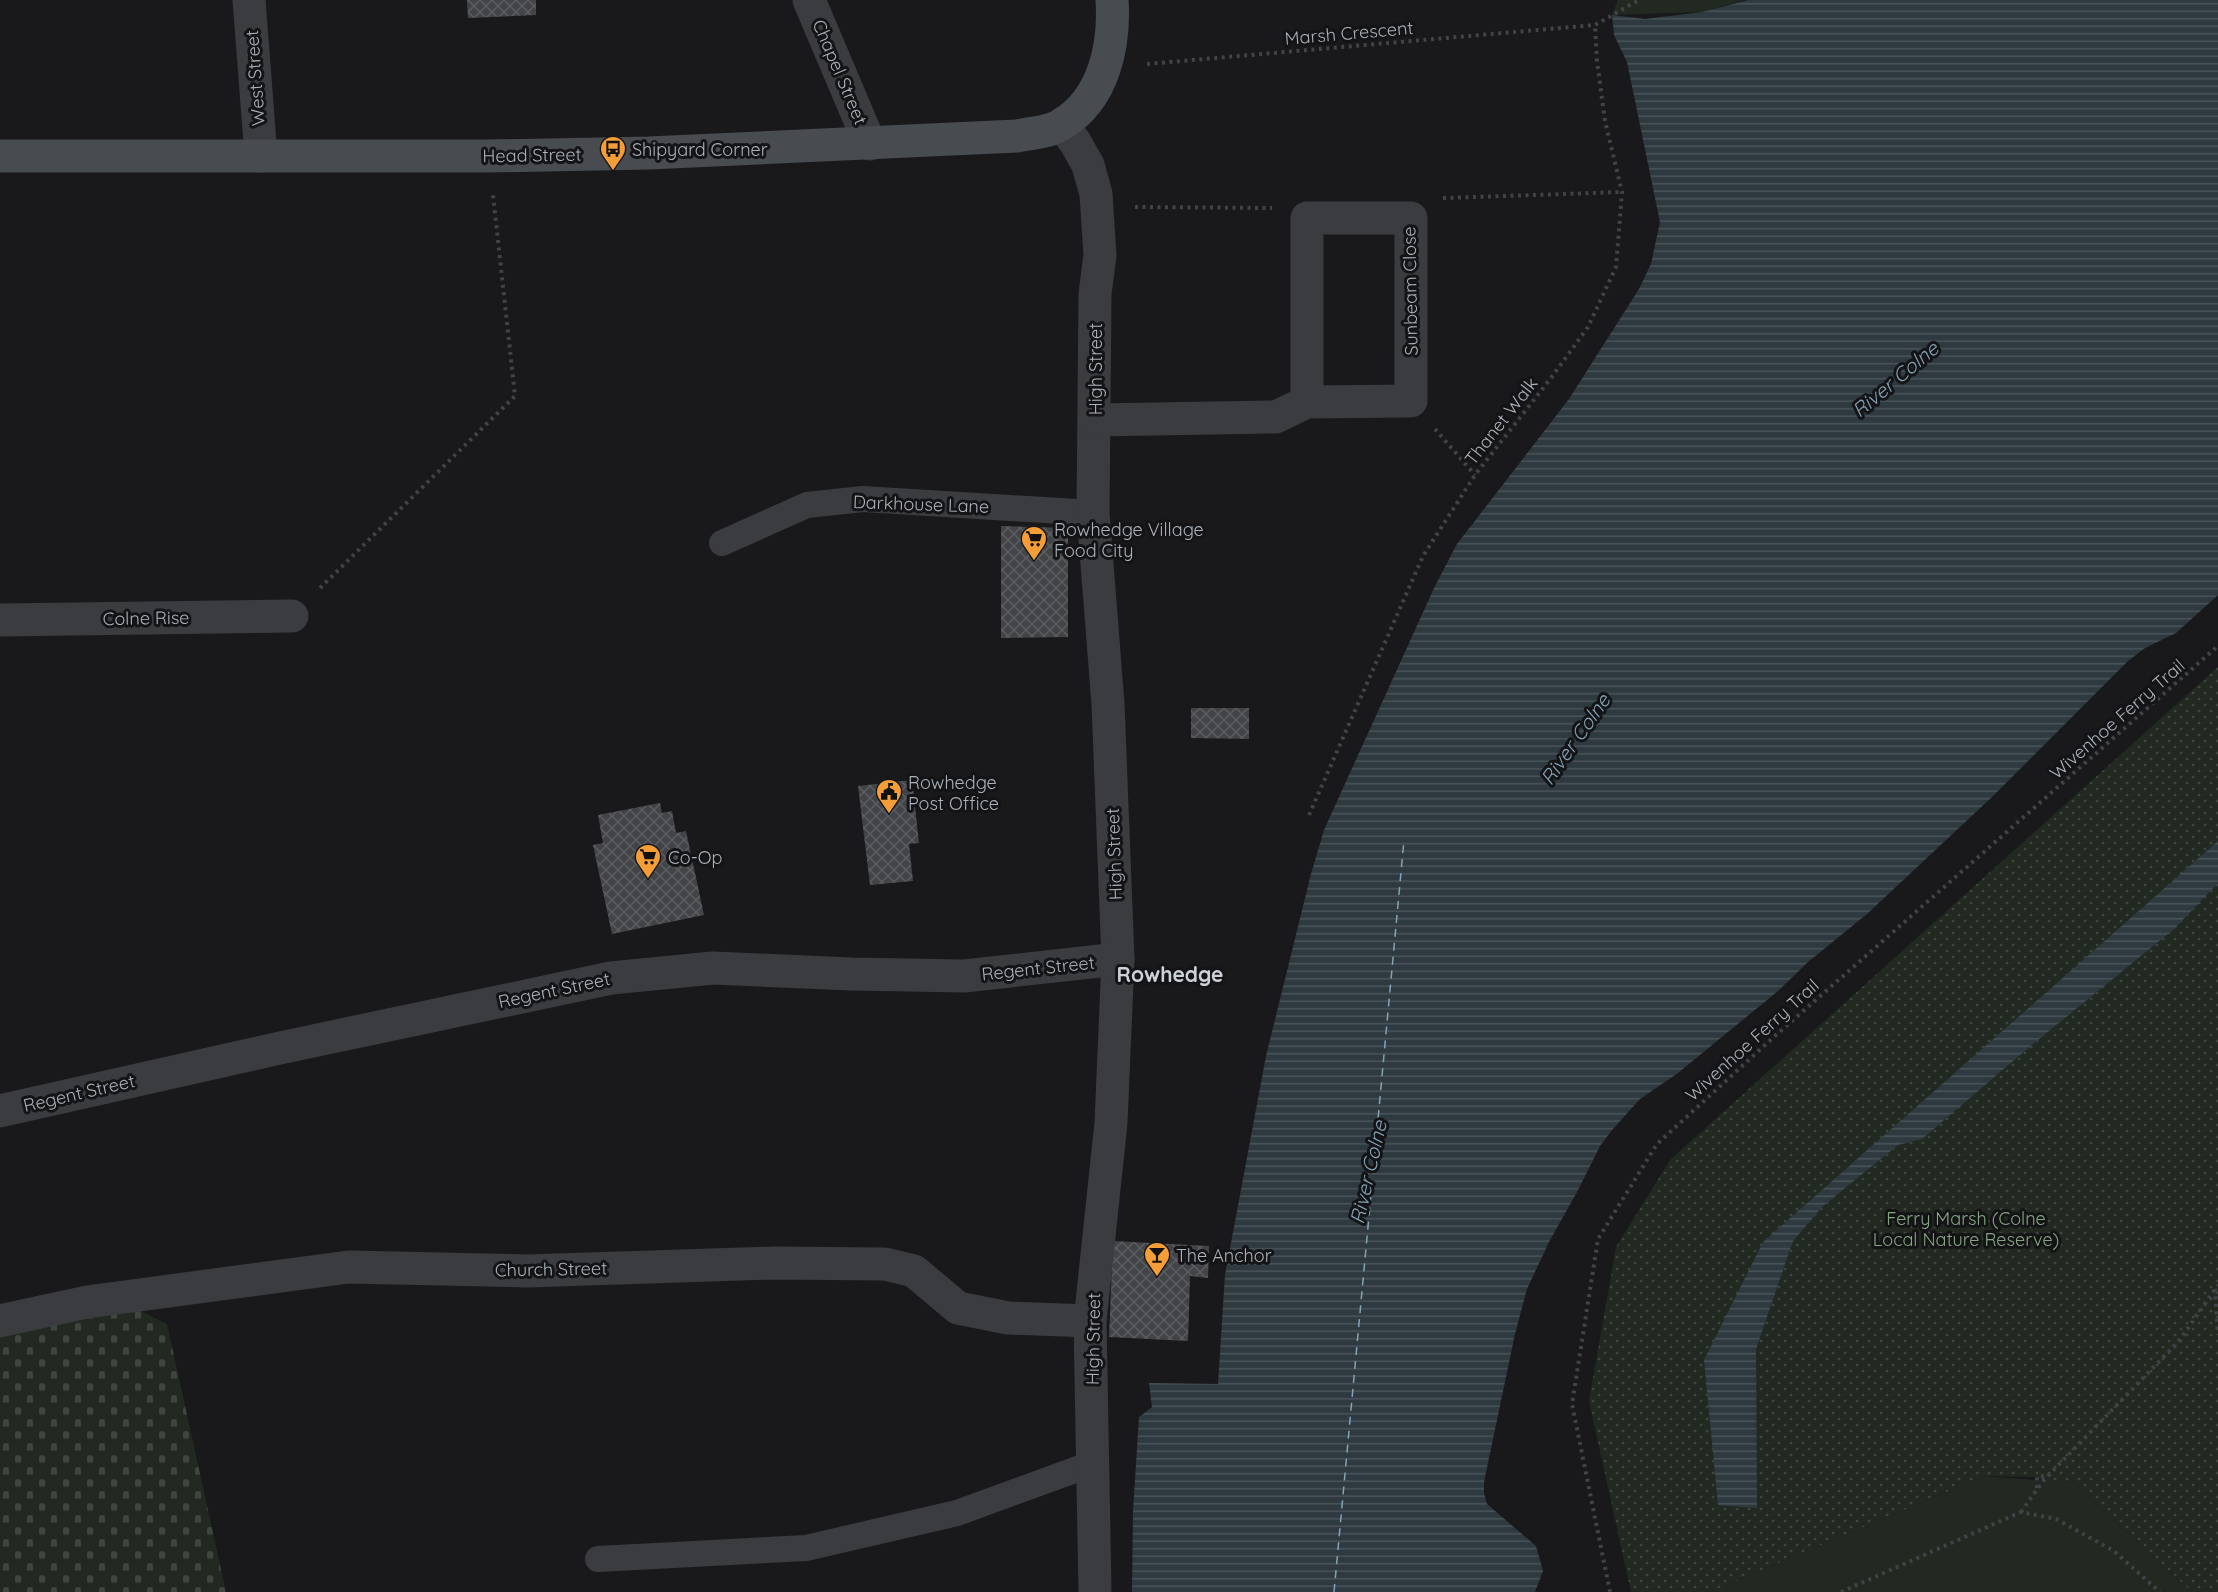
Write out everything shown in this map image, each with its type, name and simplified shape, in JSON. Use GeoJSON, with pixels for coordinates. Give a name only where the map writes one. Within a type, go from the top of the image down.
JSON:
{"type":"FeatureCollection","features":[{"type":"Feature","properties":{"kind":"street","name":"West Street"},"geometry":{"type":"LineString","coordinates":[[249,0],[261,156]]}},
{"type":"Feature","properties":{"kind":"street","name":"Chapel Street"},"geometry":{"type":"LineString","coordinates":[[809,0],[870,144]]}},
{"type":"Feature","properties":{"kind":"street"},"geometry":{"type":"LineString","coordinates":[[1062,125],[1090,100],[1106,68],[1113,13],[1112,0]]}},
{"type":"Feature","properties":{"kind":"street","name":"Head Street"},"geometry":{"type":"LineString","coordinates":[[0,156],[488,156],[650,153],[1017,136],[1062,125]]}},
{"type":"Feature","properties":{"kind":"street","name":"High Street"},"geometry":{"type":"LineString","coordinates":[[1062,125],[1075,141],[1088,165],[1097,207],[1100,255],[1095,294],[1093,513],[1108,704],[1118,959],[1111,1123],[1090,1321],[1095,1592]]}},
{"type":"Feature","properties":{"kind":"street"},"geometry":{"type":"LineString","coordinates":[[1307,218],[1307,402]]}},
{"type":"Feature","properties":{"kind":"street","name":"Sunbeam Close"},"geometry":{"type":"LineString","coordinates":[[1307,218],[1410,218],[1411,401]]}},
{"type":"Feature","properties":{"kind":"street"},"geometry":{"type":"LineString","coordinates":[[1095,420],[1276,417],[1307,402],[1411,401]]}},
{"type":"Feature","properties":{"kind":"street","name":"Colne Rise"},"geometry":{"type":"LineString","coordinates":[[0,620],[292,616]]}},
{"type":"Feature","properties":{"kind":"street","name":"Regent Street"},"geometry":{"type":"LineString","coordinates":[[0,1111],[280,1048],[611,978],[713,968],[964,976],[1118,959]]}},
{"type":"Feature","properties":{"kind":"street","name":"Church Street"},"geometry":{"type":"LineString","coordinates":[[0,1321],[87,1302],[348,1267],[527,1271],[786,1263],[885,1264],[914,1271],[958,1308],[1008,1318],[1090,1321]]}},
{"type":"Feature","properties":{"kind":"lane","name":"Darkhouse Lane"},"geometry":{"type":"LineString","coordinates":[[722,543],[807,505],[863,500],[1093,513]]}},
{"type":"Feature","properties":{"kind":"lane"},"geometry":{"type":"LineString","coordinates":[[598,1559],[806,1548],[957,1513],[1094,1463]]}},
{"type":"Feature","properties":{"kind":"path"},"geometry":{"type":"LineString","coordinates":[[1595,26],[1639,0]]}},
{"type":"Feature","properties":{"kind":"path","name":"Marsh Crescent"},"geometry":{"type":"LineString","coordinates":[[1106,68],[1595,26]]}},
{"type":"Feature","properties":{"kind":"path","name":"Thanet Walk"},"geometry":{"type":"LineString","coordinates":[[1309,815],[1423,556],[1475,475],[1588,327],[1616,267],[1622,192],[1605,121],[1595,26]]}},
{"type":"Feature","properties":{"kind":"path"},"geometry":{"type":"LineString","coordinates":[[292,616],[515,396],[488,156]]}},
{"type":"Feature","properties":{"kind":"path"},"geometry":{"type":"LineString","coordinates":[[1410,218],[1424,199],[1622,192]]}},
{"type":"Feature","properties":{"kind":"path"},"geometry":{"type":"LineString","coordinates":[[1097,207],[1281,208],[1307,218]]}},
{"type":"Feature","properties":{"kind":"path"},"geometry":{"type":"LineString","coordinates":[[1411,401],[1475,475]]}},
{"type":"Feature","properties":{"kind":"path","name":"Wivenhoe Ferry Trail"},"geometry":{"type":"LineString","coordinates":[[1610,1592],[1572,1404],[1598,1239],[1657,1144],[1776,1035],[2218,646]]}},
{"type":"Feature","properties":{"kind":"path"},"geometry":{"type":"LineString","coordinates":[[2217,1287],[2218,1335]]}},
{"type":"Feature","properties":{"kind":"path"},"geometry":{"type":"LineString","coordinates":[[1842,1592],[2020,1512],[2049,1475],[2179,1341],[2217,1287]]}},
{"type":"Feature","properties":{"kind":"path"},"geometry":{"type":"LineString","coordinates":[[2020,1512],[2056,1519],[2114,1551],[2160,1592]]}},
{"type":"Feature","properties":{"kind":"green space"},"geometry":{"type":"Polygon","coordinates":[[[1618,0],[1744,0],[1702,12],[1612,15],[1618,0]]]}},
{"type":"Feature","properties":{"kind":"green space","name":"Ferry Marsh (Colne Local Nature Reserve)"},"geometry":{"type":"Polygon","coordinates":[[[2218,667],[2218,1592],[2192,1592],[2074,1483],[2043,1481],[2037,1477],[1984,1476],[1710,1592],[1631,1592],[1589,1401],[1616,1247],[1670,1160],[2218,667]]]}},
{"type":"Feature","properties":{"kind":"green space"},"geometry":{"type":"Polygon","coordinates":[[[133,1307],[167,1324],[226,1592],[0,1592],[0,1330],[133,1307]]]}},
{"type":"Feature","properties":{"kind":"green space"},"geometry":{"type":"Polygon","coordinates":[[[1984,1476],[2074,1483],[2192,1592],[1710,1592],[1984,1476]]]}},
{"type":"Feature","properties":{"kind":"water","name":"River Colne"},"geometry":{"type":"Polygon","coordinates":[[[1748,0],[2218,0],[2218,595],[2176,633],[2145,648],[2128,661],[1992,797],[1867,914],[1678,1073],[1640,1099],[1600,1146],[1527,1289],[1515,1334],[1484,1482],[1487,1504],[1536,1546],[1543,1571],[1535,1592],[1132,1592],[1133,1511],[1139,1417],[1152,1407],[1149,1383],[1218,1384],[1225,1275],[1266,1056],[1324,830],[1435,586],[1457,544],[1569,399],[1639,289],[1651,264],[1660,222],[1627,62],[1614,35],[1612,15],[1645,19],[1702,12],[1748,0]]]}},
{"type":"Feature","properties":{"kind":"water"},"geometry":{"type":"Polygon","coordinates":[[[2218,841],[2218,883],[2174,929],[2027,1049],[1922,1139],[1898,1145],[1823,1206],[1793,1241],[1756,1349],[1757,1508],[1718,1505],[1704,1360],[1763,1242],[2218,841]]]}},
{"type":"Feature","properties":{"kind":"building"},"geometry":{"type":"Polygon","coordinates":[[[467,0],[536,0],[536,15],[468,18],[467,0]]]}},
{"type":"Feature","properties":{"kind":"building","name":"Rowhedge Village Food City"},"geometry":{"type":"Polygon","coordinates":[[[1001,526],[1068,528],[1068,637],[1001,638],[1001,526]]]}},
{"type":"Feature","properties":{"kind":"building"},"geometry":{"type":"Polygon","coordinates":[[[1191,708],[1249,708],[1249,739],[1191,738],[1191,708]]]}},
{"type":"Feature","properties":{"kind":"building","name":"Rowhedge Post Office"},"geometry":{"type":"Polygon","coordinates":[[[912,780],[919,843],[909,844],[913,881],[870,885],[858,786],[912,780]]]}},
{"type":"Feature","properties":{"kind":"building","name":"Co-Op"},"geometry":{"type":"Polygon","coordinates":[[[660,803],[662,813],[672,811],[676,833],[686,831],[704,915],[612,934],[593,845],[603,843],[598,815],[660,803]]]}},
{"type":"Feature","properties":{"kind":"building"},"geometry":{"type":"Polygon","coordinates":[[[1113,1241],[1209,1246],[1208,1278],[1190,1276],[1188,1341],[1109,1337],[1113,1241]]]}},
{"type":"Feature","properties":{"kind":"ferry route"},"geometry":{"type":"LineString","coordinates":[[1334,1592],[1404,840]]}},
{"type":"Feature","properties":{"kind":"place","name":"Shipyard Corner"},"geometry":{"type":"Point","coordinates":[613,172]}},
{"type":"Feature","properties":{"kind":"place","name":"Rowhedge Village Food City"},"geometry":{"type":"Point","coordinates":[1034,562]}},
{"type":"Feature","properties":{"kind":"place","name":"Rowhedge Post Office"},"geometry":{"type":"Point","coordinates":[889,815]}},
{"type":"Feature","properties":{"kind":"place","name":"Co-Op"},"geometry":{"type":"Point","coordinates":[648,880]}},
{"type":"Feature","properties":{"kind":"place","name":"The Anchor"},"geometry":{"type":"Point","coordinates":[1157,1278]}},
{"type":"Feature","properties":{"kind":"district","name":"Rowhedge"},"geometry":{"type":"Point","coordinates":[1170,974]}}]}
